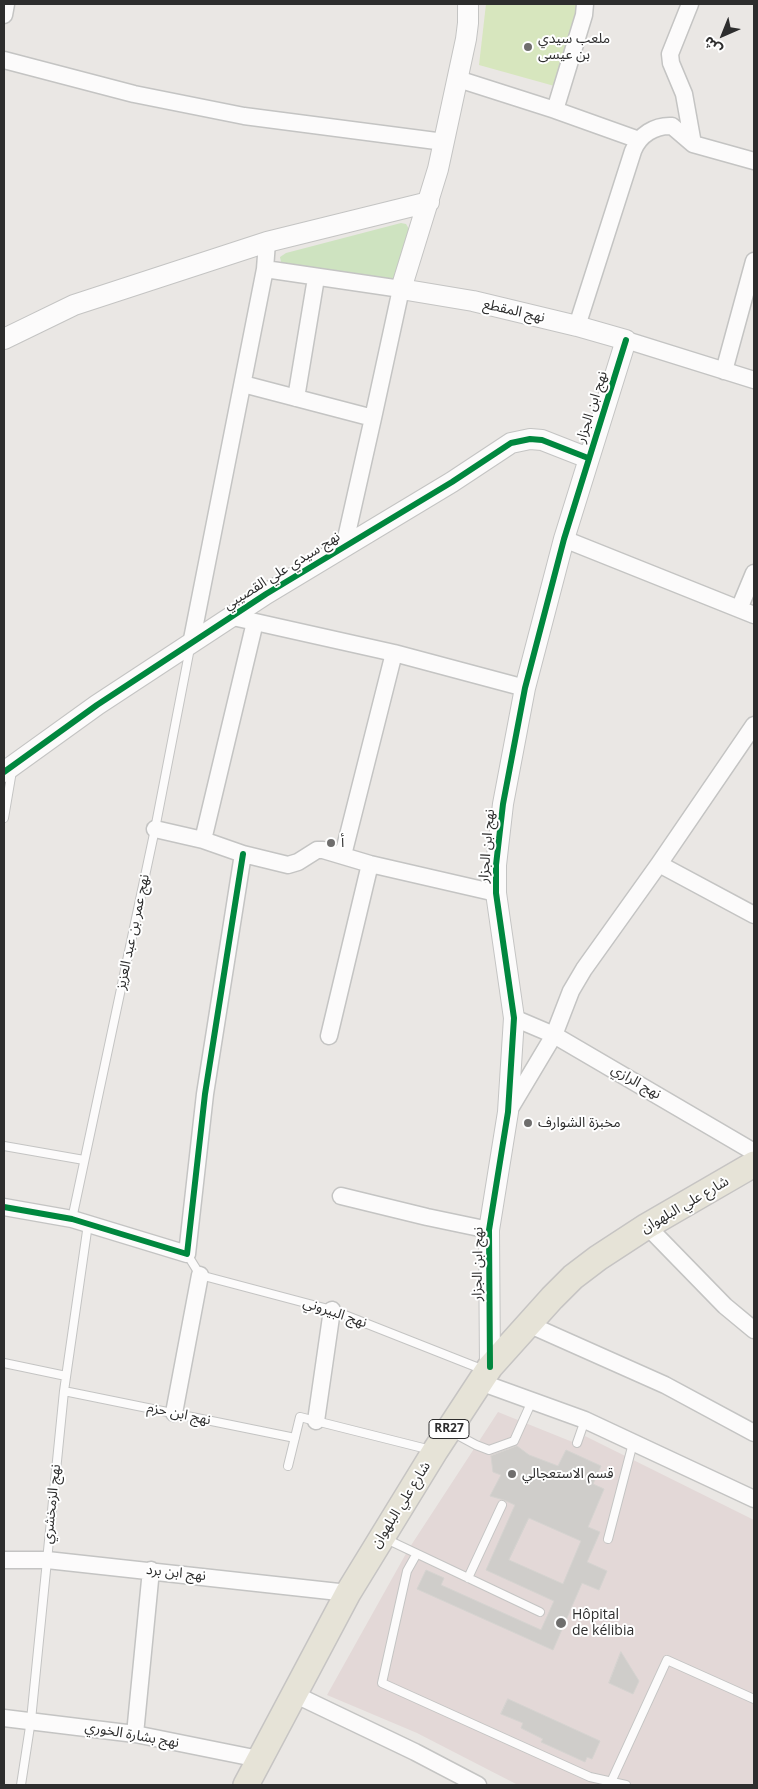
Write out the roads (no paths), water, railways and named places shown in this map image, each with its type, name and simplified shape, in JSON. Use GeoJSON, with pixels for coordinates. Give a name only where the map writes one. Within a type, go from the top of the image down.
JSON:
{"type":"FeatureCollection","features":[{"type":"Feature","properties":{"kind":"main road","name":"شارع علي البلهوان"},"geometry":{"type":"LineString","coordinates":[[246,1785],[348,1592],[435,1451],[486,1374],[528,1324],[573,1277],[647,1226],[754,1164]]}},
{"type":"Feature","properties":{"kind":"street"},"geometry":{"type":"LineString","coordinates":[[4,16],[6,4]]}},
{"type":"Feature","properties":{"kind":"street"},"geometry":{"type":"LineString","coordinates":[[344,547],[401,289],[429,202],[444,142],[468,23],[468,4]]}},
{"type":"Feature","properties":{"kind":"street"},"geometry":{"type":"LineString","coordinates":[[555,110],[584,15],[585,4]]}},
{"type":"Feature","properties":{"kind":"street"},"geometry":{"type":"LineString","coordinates":[[690,4],[670,54],[684,94],[693,144]]}},
{"type":"Feature","properties":{"kind":"street"},"geometry":{"type":"LineString","coordinates":[[4,60],[134,94],[244,116],[444,142]]}},
{"type":"Feature","properties":{"kind":"street"},"geometry":{"type":"LineString","coordinates":[[458,79],[555,110],[639,140]]}},
{"type":"Feature","properties":{"kind":"street"},"geometry":{"type":"LineString","coordinates":[[578,326],[633,151],[639,140],[651,130],[660,126],[672,126],[693,144],[754,161]]}},
{"type":"Feature","properties":{"kind":"street"},"geometry":{"type":"LineString","coordinates":[[4,339],[74,305],[266,242],[429,202]]}},
{"type":"Feature","properties":{"kind":"street"},"geometry":{"type":"LineString","coordinates":[[191,644],[265,270],[266,242]]}},
{"type":"Feature","properties":{"kind":"street"},"geometry":{"type":"LineString","coordinates":[[724,371],[754,261]]}},
{"type":"Feature","properties":{"kind":"street"},"geometry":{"type":"LineString","coordinates":[[265,270],[401,289]]}},
{"type":"Feature","properties":{"kind":"street"},"geometry":{"type":"LineString","coordinates":[[296,398],[316,278]]}},
{"type":"Feature","properties":{"kind":"street","name":"نهج المقطع"},"geometry":{"type":"LineString","coordinates":[[401,289],[473,301],[578,326],[626,340]]}},
{"type":"Feature","properties":{"kind":"street"},"geometry":{"type":"LineString","coordinates":[[626,340],[754,380]]}},
{"type":"Feature","properties":{"kind":"street","name":"نهج ابن الجزار"},"geometry":{"type":"LineString","coordinates":[[486,1374],[489,1230],[508,1112],[514,1018],[496,892],[496,864],[503,804],[525,688],[564,539],[626,340]]}},
{"type":"Feature","properties":{"kind":"street"},"geometry":{"type":"LineString","coordinates":[[243,384],[373,418]]}},
{"type":"Feature","properties":{"kind":"street","name":"نهج سيدي علي القصيبي"},"geometry":{"type":"LineString","coordinates":[[8,770],[97,705],[266,594],[452,482],[512,443],[530,439],[542,440],[588,458]]}},
{"type":"Feature","properties":{"kind":"street"},"geometry":{"type":"LineString","coordinates":[[564,539],[754,615]]}},
{"type":"Feature","properties":{"kind":"street"},"geometry":{"type":"LineString","coordinates":[[739,609],[754,573]]}},
{"type":"Feature","properties":{"kind":"street"},"geometry":{"type":"LineString","coordinates":[[232,617],[394,653],[525,688]]}},
{"type":"Feature","properties":{"kind":"street"},"geometry":{"type":"LineString","coordinates":[[203,840],[255,622]]}},
{"type":"Feature","properties":{"kind":"street"},"geometry":{"type":"LineString","coordinates":[[343,855],[394,653]]}},
{"type":"Feature","properties":{"kind":"street"},"geometry":{"type":"LineString","coordinates":[[508,1112],[554,1035],[571,990],[584,969],[659,864],[754,725]]}},
{"type":"Feature","properties":{"kind":"street"},"geometry":{"type":"LineString","coordinates":[[155,829],[203,840],[243,854],[288,865],[298,862],[317,850],[323,850],[370,864],[496,892]]}},
{"type":"Feature","properties":{"kind":"street"},"geometry":{"type":"LineString","coordinates":[[4,1207],[72,1219],[187,1254],[205,1094],[243,854]]}},
{"type":"Feature","properties":{"kind":"street"},"geometry":{"type":"LineString","coordinates":[[328,1036],[370,864]]}},
{"type":"Feature","properties":{"kind":"street"},"geometry":{"type":"LineString","coordinates":[[659,864],[754,915]]}},
{"type":"Feature","properties":{"kind":"street","name":"نهج الرازي"},"geometry":{"type":"LineString","coordinates":[[514,1018],[554,1035],[754,1152]]}},
{"type":"Feature","properties":{"kind":"street"},"geometry":{"type":"LineString","coordinates":[[341,1196],[489,1230]]}},
{"type":"Feature","properties":{"kind":"street"},"geometry":{"type":"LineString","coordinates":[[647,1226],[724,1306],[754,1330]]}},
{"type":"Feature","properties":{"kind":"street"},"geometry":{"type":"LineString","coordinates":[[174,1413],[200,1275]]}},
{"type":"Feature","properties":{"kind":"street"},"geometry":{"type":"LineString","coordinates":[[316,1420],[332,1310]]}},
{"type":"Feature","properties":{"kind":"street"},"geometry":{"type":"LineString","coordinates":[[528,1324],[665,1385],[754,1433]]}},
{"type":"Feature","properties":{"kind":"street"},"geometry":{"type":"LineString","coordinates":[[486,1374],[532,1402],[585,1420],[754,1499]]}},
{"type":"Feature","properties":{"kind":"street","name":"نهج ابن برد"},"geometry":{"type":"LineString","coordinates":[[4,1560],[47,1560],[348,1592]]}},
{"type":"Feature","properties":{"kind":"street"},"geometry":{"type":"LineString","coordinates":[[135,1734],[151,1570]]}},
{"type":"Feature","properties":{"kind":"street"},"geometry":{"type":"LineString","coordinates":[[294,1694],[415,1752],[478,1785]]}},
{"type":"Feature","properties":{"kind":"street","name":"نهج بشارة الخوري"},"geometry":{"type":"LineString","coordinates":[[4,1718],[135,1734],[259,1759]]}},
{"type":"Feature","properties":{"kind":"lane","name":"نهج عمر بن عبد العزيز"},"geometry":{"type":"LineString","coordinates":[[72,1219],[155,829],[191,644]]}},
{"type":"Feature","properties":{"kind":"lane"},"geometry":{"type":"LineString","coordinates":[[4,818],[8,770]]}},
{"type":"Feature","properties":{"kind":"lane"},"geometry":{"type":"LineString","coordinates":[[4,1146],[84,1160]]}},
{"type":"Feature","properties":{"kind":"lane","name":"نهج الزمخشري"},"geometry":{"type":"LineString","coordinates":[[21,1785],[31,1720],[64,1391],[88,1224]]}},
{"type":"Feature","properties":{"kind":"lane"},"geometry":{"type":"LineString","coordinates":[[187,1254],[200,1275]]}},
{"type":"Feature","properties":{"kind":"lane","name":"نهج البيروني"},"geometry":{"type":"LineString","coordinates":[[200,1275],[332,1310],[486,1374]]}},
{"type":"Feature","properties":{"kind":"lane"},"geometry":{"type":"LineString","coordinates":[[4,1363],[66,1376]]}},
{"type":"Feature","properties":{"kind":"lane","name":"نهج ابن حزم"},"geometry":{"type":"LineString","coordinates":[[64,1391],[295,1438]]}},
{"type":"Feature","properties":{"kind":"lane"},"geometry":{"type":"LineString","coordinates":[[449,1430],[489,1450],[514,1441],[532,1402]]}},
{"type":"Feature","properties":{"kind":"lane"},"geometry":{"type":"LineString","coordinates":[[288,1466],[300,1417],[435,1451]]}},
{"type":"Feature","properties":{"kind":"lane"},"geometry":{"type":"LineString","coordinates":[[576,1443],[585,1420]]}},
{"type":"Feature","properties":{"kind":"lane"},"geometry":{"type":"LineString","coordinates":[[608,1539],[633,1443]]}},
{"type":"Feature","properties":{"kind":"lane"},"geometry":{"type":"LineString","coordinates":[[468,1578],[502,1505]]}},
{"type":"Feature","properties":{"kind":"lane"},"geometry":{"type":"LineString","coordinates":[[382,1537],[540,1612]]}},
{"type":"Feature","properties":{"kind":"lane"},"geometry":{"type":"LineString","coordinates":[[416,1554],[407,1571],[382,1683],[590,1777],[626,1785]]}},
{"type":"Feature","properties":{"kind":"lane"},"geometry":{"type":"LineString","coordinates":[[611,1782],[667,1660],[754,1698]]}},
{"type":"Feature","properties":{"kind":"place","name":"ملعب سيدي بن عيسى"},"geometry":{"type":"Point","coordinates":[528,47]}},
{"type":"Feature","properties":{"kind":"place","name":"أ"},"geometry":{"type":"Point","coordinates":[331,843]}},
{"type":"Feature","properties":{"kind":"place","name":"مخبزة الشوارف"},"geometry":{"type":"Point","coordinates":[528,1123]}},
{"type":"Feature","properties":{"kind":"place","name":"قسم الاستعجالي"},"geometry":{"type":"Point","coordinates":[512,1474]}},
{"type":"Feature","properties":{"kind":"place","name":"Hôpital de kélibia"},"geometry":{"type":"Point","coordinates":[561,1623]}}]}
